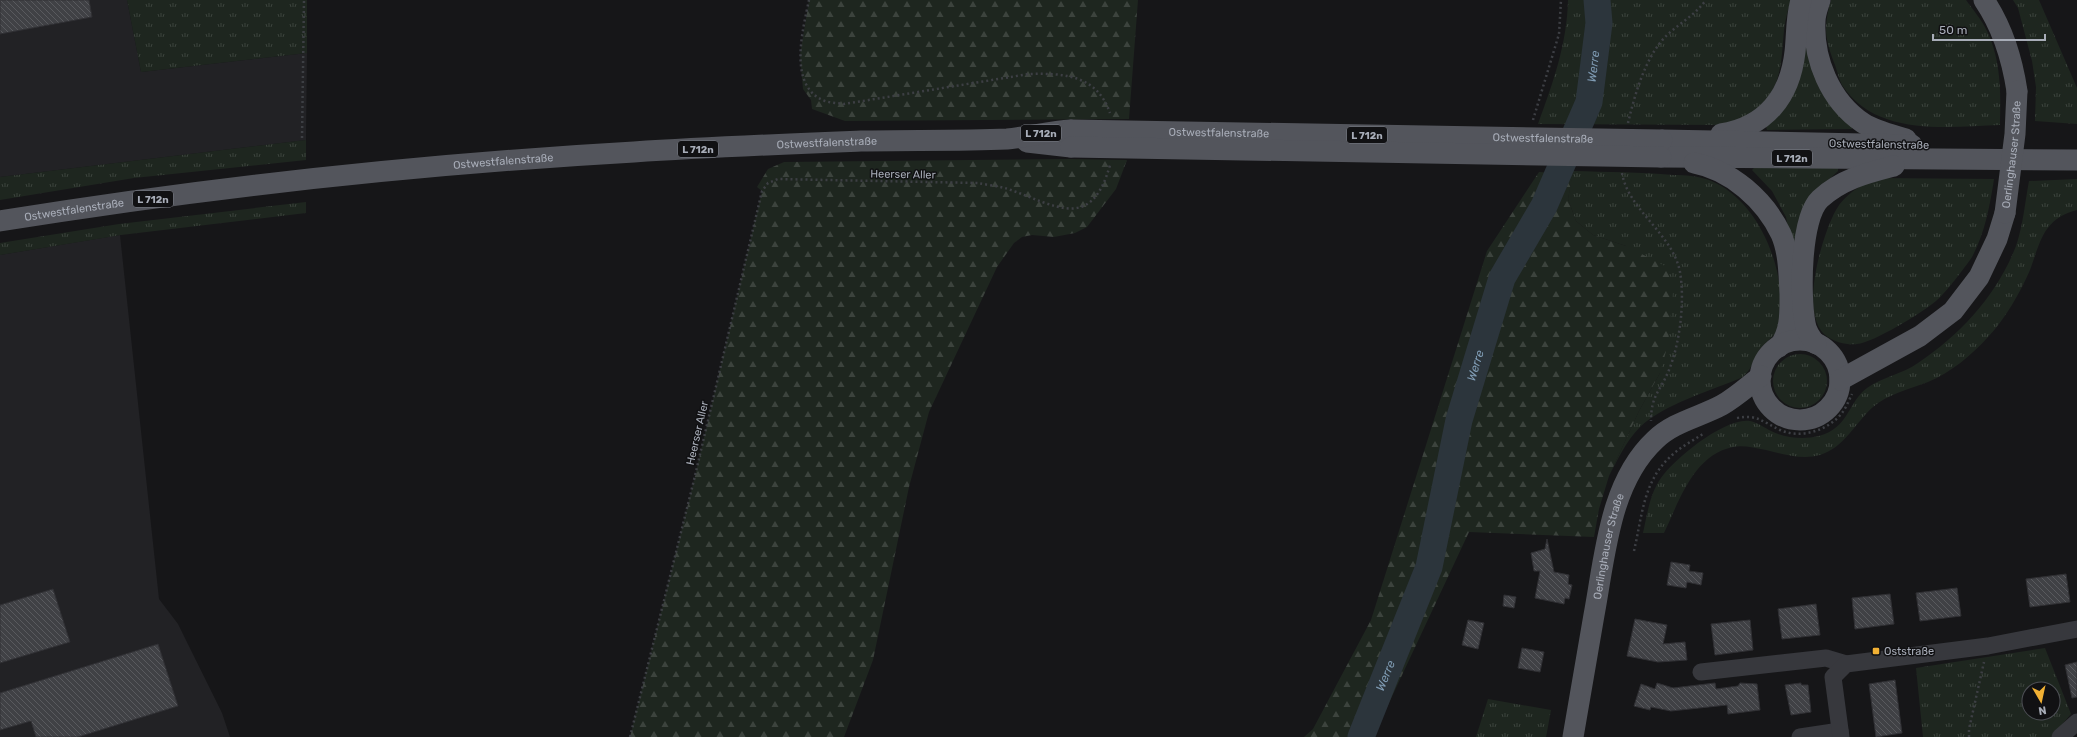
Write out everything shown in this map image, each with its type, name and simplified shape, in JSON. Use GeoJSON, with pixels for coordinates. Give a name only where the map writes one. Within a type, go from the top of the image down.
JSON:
{"type":"FeatureCollection","features":[{"type":"Feature","properties":{"kind":"main road","name":"L 712n"},"geometry":{"type":"LineString","coordinates":[[1662,148],[1746,128],[1767,114],[1782,96],[1790,77],[1795,53],[1798,12],[1802,0]]}},
{"type":"Feature","properties":{"kind":"main road","name":"L 712n"},"geometry":{"type":"LineString","coordinates":[[1820,0],[1815,20],[1816,40],[1821,66],[1832,92],[1845,108],[1864,123],[1922,152]]}},
{"type":"Feature","properties":{"kind":"main road","name":"Oerlinghauser Straße"},"geometry":{"type":"LineString","coordinates":[[1840,380],[1880,356],[1920,336],[1953,311],[1979,277],[1997,239],[2005,213],[2015,134],[2017,92],[2008,48],[1992,12],[1984,0]]}},
{"type":"Feature","properties":{"kind":"main road","name":"Ostwestfalenstraße"},"geometry":{"type":"LineString","coordinates":[[0,221],[102,205],[306,180],[386,172],[634,152],[860,141],[1010,139],[1046,132],[1071,138],[1922,152],[2077,160]]}},
{"type":"Feature","properties":{"kind":"main road","name":"Ostwestfalenstraße"},"geometry":{"type":"LineString","coordinates":[[1922,152],[2077,146]]}},
{"type":"Feature","properties":{"kind":"main road","name":"L 712n"},"geometry":{"type":"LineString","coordinates":[[1662,148],[1717,171],[1754,195],[1774,222],[1781,234],[1786,250],[1789,277],[1790,319],[1786,338],[1779,347]]}},
{"type":"Feature","properties":{"kind":"main road","name":"L 712n"},"geometry":{"type":"LineString","coordinates":[[1824,350],[1809,335],[1804,323],[1803,248],[1808,219],[1819,200],[1851,177],[1922,152]]}},
{"type":"Feature","properties":{"kind":"main road"},"geometry":{"type":"LineString","coordinates":[[1804,341],[1824,350],[1838,367],[1840,380],[1839,391],[1827,410],[1818,416],[1807,420],[1796,420],[1785,417],[1775,411],[1763,395],[1761,376],[1767,360],[1779,347],[1791,342],[1804,341]]}},
{"type":"Feature","properties":{"kind":"main road","name":"Oerlinghauser Straße"},"geometry":{"type":"LineString","coordinates":[[1824,350],[1880,356]]}},
{"type":"Feature","properties":{"kind":"main road","name":"Oerlinghauser Straße"},"geometry":{"type":"LineString","coordinates":[[1573,737],[1606,547],[1618,502],[1627,478],[1640,457],[1656,439],[1689,419],[1721,406],[1761,376]]}},
{"type":"Feature","properties":{"kind":"main road","name":"Oerlinghauser Straße"},"geometry":{"type":"LineString","coordinates":[[1721,406],[1768,403]]}},
{"type":"Feature","properties":{"kind":"street"},"geometry":{"type":"LineString","coordinates":[[1701,672],[1826,658],[1846,664],[1988,646],[2077,629]]}},
{"type":"Feature","properties":{"kind":"street"},"geometry":{"type":"LineString","coordinates":[[1800,737],[1840,734],[1833,677],[1846,664]]}},
{"type":"Feature","properties":{"kind":"street"},"geometry":{"type":"LineString","coordinates":[[2060,737],[2077,722]]}},
{"type":"Feature","properties":{"kind":"path"},"geometry":{"type":"LineString","coordinates":[[302,138],[304,0]]}},
{"type":"Feature","properties":{"kind":"path"},"geometry":{"type":"LineString","coordinates":[[809,0],[800,61],[803,79],[810,91],[825,101],[851,103],[1029,74],[1057,73],[1083,80],[1089,84],[1106,101],[1111,115]]}},
{"type":"Feature","properties":{"kind":"path"},"geometry":{"type":"LineString","coordinates":[[1530,126],[1559,34],[1561,0]]}},
{"type":"Feature","properties":{"kind":"path","name":"Heerser Aller"},"geometry":{"type":"LineString","coordinates":[[630,737],[692,487],[762,191],[768,183],[778,179],[978,183],[1007,188],[1044,205],[1072,208],[1085,206],[1094,200],[1101,188],[1111,162]]}},
{"type":"Feature","properties":{"kind":"path"},"geometry":{"type":"LineString","coordinates":[[1656,439],[1651,425],[1651,409],[1654,396],[1668,372],[1674,356],[1682,298]]}},
{"type":"Feature","properties":{"kind":"path"},"geometry":{"type":"LineString","coordinates":[[1969,737],[1969,729],[1988,646]]}},
{"type":"Feature","properties":{"kind":"shaded area"},"geometry":{"type":"Polygon","coordinates":[[[0,0],[127,0],[141,72],[307,53],[306,140],[0,177],[0,0]]]}},
{"type":"Feature","properties":{"kind":"shaded area"},"geometry":{"type":"Polygon","coordinates":[[[120,235],[159,599],[178,624],[222,713],[230,737],[0,737],[0,255],[120,235]]]}},
{"type":"Feature","properties":{"kind":"green space"},"geometry":{"type":"Polygon","coordinates":[[[127,0],[307,0],[307,53],[141,72],[127,0]]]}},
{"type":"Feature","properties":{"kind":"green space"},"geometry":{"type":"Polygon","coordinates":[[[809,0],[1138,0],[1129,119],[845,121],[812,109],[811,100],[803,89],[800,55],[809,0]]]}},
{"type":"Feature","properties":{"kind":"green space"},"geometry":{"type":"Polygon","coordinates":[[[1568,0],[1791,0],[1784,26],[1782,55],[1778,77],[1774,88],[1760,107],[1749,115],[1723,125],[1538,124],[1554,78],[1562,48],[1568,0]]]}},
{"type":"Feature","properties":{"kind":"green space"},"geometry":{"type":"Polygon","coordinates":[[[1831,0],[1966,0],[1985,27],[1995,53],[1998,65],[2000,89],[2000,125],[1936,127],[1914,125],[1893,121],[1874,113],[1856,102],[1842,85],[1827,40],[1826,26],[1831,0]]]}},
{"type":"Feature","properties":{"kind":"green space"},"geometry":{"type":"Polygon","coordinates":[[[2013,0],[2039,0],[2077,88],[2077,124],[2035,121],[2036,87],[2032,61],[2018,8],[2013,0]]]}},
{"type":"Feature","properties":{"kind":"green space"},"geometry":{"type":"Polygon","coordinates":[[[1804,40],[1852,126],[1852,129],[1767,130],[1766,127],[1804,40]]]}},
{"type":"Feature","properties":{"kind":"green space"},"geometry":{"type":"Polygon","coordinates":[[[306,140],[306,160],[134,178],[0,200],[0,177],[306,140]]]}},
{"type":"Feature","properties":{"kind":"green space"},"geometry":{"type":"Polygon","coordinates":[[[1071,159],[1127,160],[1116,189],[1087,227],[1075,233],[1054,237],[1032,235],[1022,237],[1014,243],[997,267],[929,412],[909,487],[873,660],[844,737],[630,737],[694,480],[762,191],[757,187],[768,169],[784,162],[1071,159]]]}},
{"type":"Feature","properties":{"kind":"green space"},"geometry":{"type":"Polygon","coordinates":[[[1838,167],[1838,171],[1816,192],[1794,257],[1786,217],[1772,191],[1752,170],[1754,168],[1838,167]]]}},
{"type":"Feature","properties":{"kind":"green space"},"geometry":{"type":"Polygon","coordinates":[[[1573,171],[1682,175],[1709,180],[1727,190],[1743,203],[1756,220],[1774,260],[1779,282],[1781,303],[1779,327],[1775,334],[1760,349],[1747,373],[1743,377],[1675,404],[1650,419],[1640,427],[1631,438],[1609,476],[1639,411],[1660,373],[1626,246],[1593,235],[1576,221],[1568,199],[1573,171]]]}},
{"type":"Feature","properties":{"kind":"green space"},"geometry":{"type":"Polygon","coordinates":[[[1539,172],[1573,174],[1568,199],[1576,221],[1593,235],[1626,246],[1667,267],[1673,292],[1668,344],[1660,373],[1639,411],[1609,476],[1599,509],[1594,537],[1469,532],[1373,737],[1304,737],[1313,729],[1371,620],[1487,251],[1539,172]]]}},
{"type":"Feature","properties":{"kind":"green space"},"geometry":{"type":"Polygon","coordinates":[[[1875,178],[1994,179],[1991,199],[1977,248],[1972,257],[1944,293],[1936,301],[1886,333],[1857,344],[1846,344],[1828,337],[1819,327],[1814,313],[1813,295],[1815,276],[1824,238],[1836,210],[1848,195],[1858,187],[1875,178]]]}},
{"type":"Feature","properties":{"kind":"green space"},"geometry":{"type":"Polygon","coordinates":[[[2077,179],[2077,210],[2060,216],[2044,233],[2030,270],[2017,297],[1994,330],[1968,357],[1944,374],[1928,382],[1892,395],[1879,402],[1867,413],[1843,441],[1829,451],[1820,455],[1799,457],[1741,446],[1719,452],[1707,459],[1689,481],[1664,533],[1643,533],[1654,490],[1661,478],[1688,451],[1714,432],[1740,422],[1750,421],[1780,435],[1793,438],[1819,436],[1829,432],[1842,421],[1856,400],[1867,388],[1879,381],[1912,367],[1934,352],[1976,312],[1999,281],[2016,246],[2029,181],[2077,179]]]}},
{"type":"Feature","properties":{"kind":"green space"},"geometry":{"type":"Polygon","coordinates":[[[306,202],[306,213],[121,235],[0,255],[0,243],[119,224],[306,202]]]}},
{"type":"Feature","properties":{"kind":"green space"},"geometry":{"type":"Polygon","coordinates":[[[1800,354],[1810,356],[1819,362],[1825,371],[1827,381],[1825,391],[1819,400],[1810,406],[1800,408],[1790,406],[1781,400],[1775,391],[1773,381],[1775,371],[1781,362],[1790,356],[1800,354]]]}},
{"type":"Feature","properties":{"kind":"green space"},"geometry":{"type":"Polygon","coordinates":[[[2045,648],[2058,681],[2021,681],[2021,721],[2061,721],[2061,689],[2071,714],[2051,737],[1923,737],[1916,668],[2045,648]]]}},
{"type":"Feature","properties":{"kind":"green space"},"geometry":{"type":"Polygon","coordinates":[[[1488,699],[1551,710],[1546,737],[1476,737],[1488,699]]]}},
{"type":"Feature","properties":{"kind":"building"},"geometry":{"type":"Polygon","coordinates":[[[0,0],[89,0],[92,17],[0,34],[0,0]]]}},
{"type":"Feature","properties":{"kind":"building"},"geometry":{"type":"Polygon","coordinates":[[[1547,539],[1554,572],[1569,575],[1568,584],[1572,585],[1569,599],[1565,598],[1564,604],[1535,598],[1540,571],[1534,571],[1531,553],[1545,549],[1547,539]]]}},
{"type":"Feature","properties":{"kind":"building"},"geometry":{"type":"Polygon","coordinates":[[[1671,562],[1690,565],[1689,571],[1703,573],[1701,585],[1687,582],[1686,588],[1667,585],[1671,562]]]}},
{"type":"Feature","properties":{"kind":"building"},"geometry":{"type":"Polygon","coordinates":[[[2066,574],[2070,602],[2030,607],[2026,579],[2066,574]]]}},
{"type":"Feature","properties":{"kind":"building"},"geometry":{"type":"Polygon","coordinates":[[[1957,588],[1961,616],[1920,621],[1916,593],[1957,588]]]}},
{"type":"Feature","properties":{"kind":"building"},"geometry":{"type":"Polygon","coordinates":[[[53,589],[70,642],[0,663],[0,605],[53,589]]]}},
{"type":"Feature","properties":{"kind":"building"},"geometry":{"type":"Polygon","coordinates":[[[1890,594],[1894,624],[1855,629],[1852,598],[1890,594]]]}},
{"type":"Feature","properties":{"kind":"building"},"geometry":{"type":"Polygon","coordinates":[[[1504,595],[1516,597],[1514,608],[1503,606],[1504,595]]]}},
{"type":"Feature","properties":{"kind":"building"},"geometry":{"type":"Polygon","coordinates":[[[1816,604],[1820,635],[1782,639],[1778,609],[1816,604]]]}},
{"type":"Feature","properties":{"kind":"building"},"geometry":{"type":"Polygon","coordinates":[[[1635,619],[1667,625],[1663,644],[1685,642],[1687,660],[1658,662],[1627,656],[1635,619]]]}},
{"type":"Feature","properties":{"kind":"building"},"geometry":{"type":"Polygon","coordinates":[[[1468,620],[1484,623],[1478,649],[1462,645],[1468,620]]]}},
{"type":"Feature","properties":{"kind":"building"},"geometry":{"type":"Polygon","coordinates":[[[1750,620],[1753,650],[1715,655],[1711,624],[1750,620]]]}},
{"type":"Feature","properties":{"kind":"building"},"geometry":{"type":"Polygon","coordinates":[[[158,644],[178,706],[78,737],[36,737],[31,721],[0,730],[0,693],[158,644]]]}},
{"type":"Feature","properties":{"kind":"building"},"geometry":{"type":"Polygon","coordinates":[[[1522,648],[1544,652],[1540,672],[1518,668],[1522,648]]]}},
{"type":"Feature","properties":{"kind":"building"},"geometry":{"type":"Polygon","coordinates":[[[2077,662],[2077,697],[2072,698],[2065,665],[2077,662]]]}},
{"type":"Feature","properties":{"kind":"building"},"geometry":{"type":"Polygon","coordinates":[[[1895,680],[1902,733],[1876,737],[1869,684],[1895,680]]]}},
{"type":"Feature","properties":{"kind":"building"},"geometry":{"type":"Polygon","coordinates":[[[1657,683],[1673,688],[1715,683],[1716,689],[1738,686],[1740,683],[1757,684],[1760,710],[1728,714],[1727,705],[1671,711],[1651,707],[1650,710],[1634,706],[1641,684],[1655,689],[1657,683]]]}},
{"type":"Feature","properties":{"kind":"building"},"geometry":{"type":"Polygon","coordinates":[[[1801,683],[1801,685],[1808,685],[1811,712],[1791,715],[1785,685],[1801,683]]]}},
{"type":"Feature","properties":{"kind":"waterway","name":"Werre"},"geometry":{"type":"LineString","coordinates":[[1361,737],[1429,567],[1459,420],[1502,278],[1544,206],[1589,102],[1599,23],[1597,0]]}},
{"type":"Feature","properties":{"kind":"place","name":"Oststraße"},"geometry":{"type":"Point","coordinates":[1876,651]}}]}
